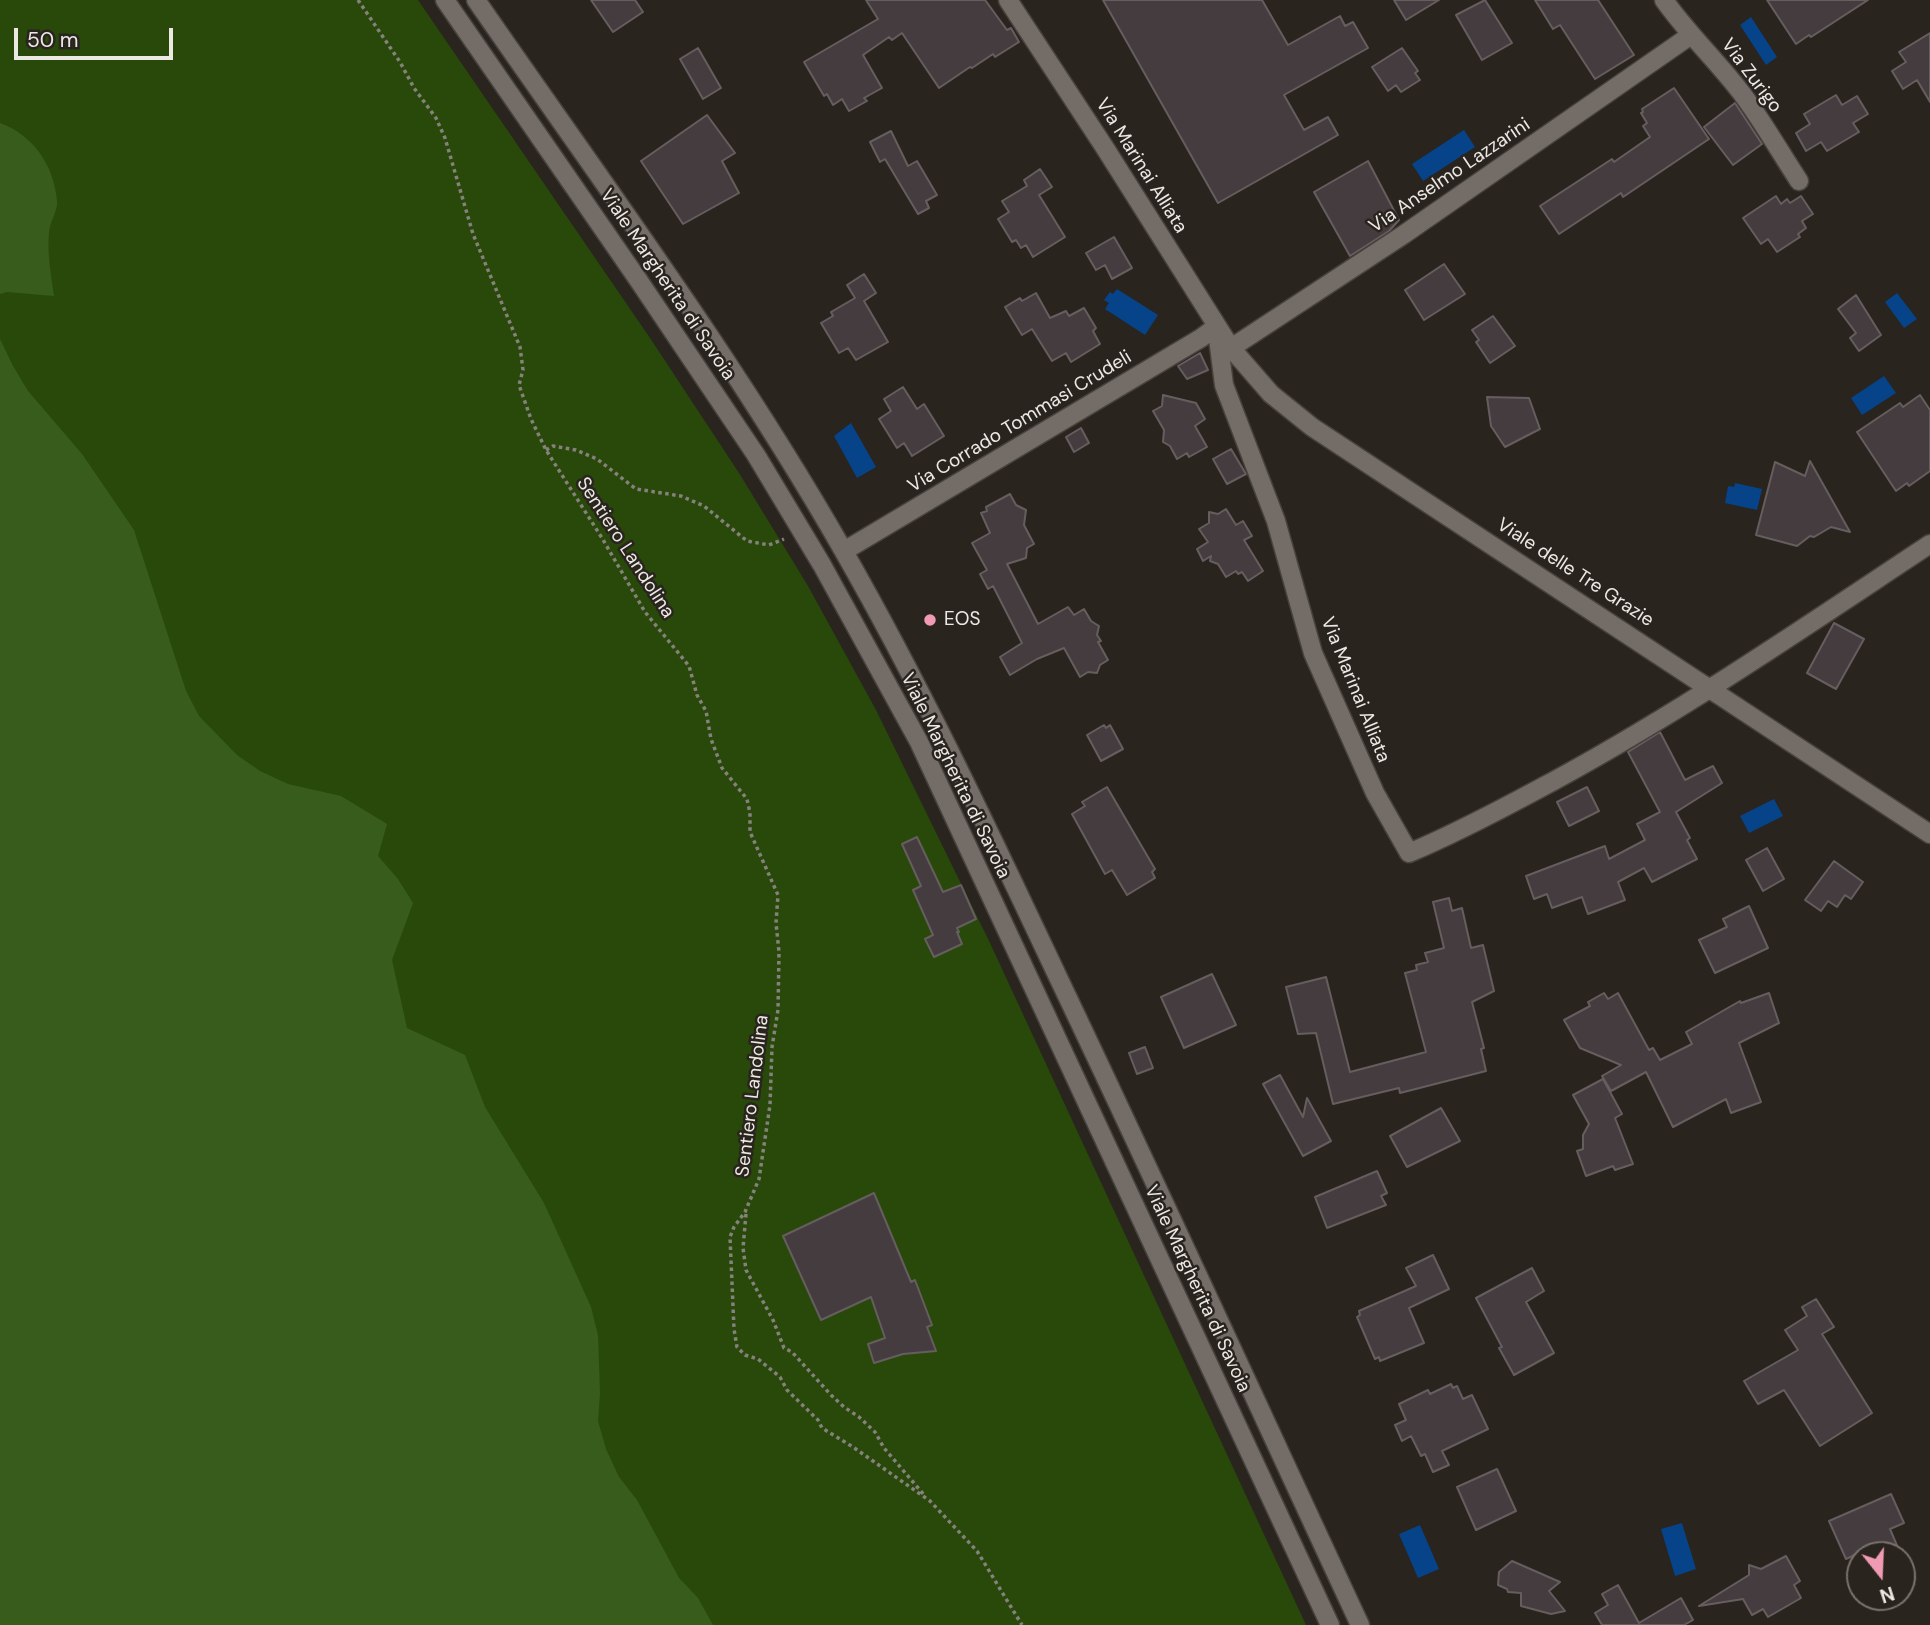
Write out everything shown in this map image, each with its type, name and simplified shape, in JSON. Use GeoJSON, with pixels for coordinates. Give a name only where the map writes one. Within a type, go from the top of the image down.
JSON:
{"type":"FeatureCollection","features":[{"type":"Feature","properties":{"kind":"street","name":"Viale Margherita di Savoia"},"geometry":{"type":"LineString","coordinates":[[445,0],[756,455],[822,565],[919,742],[1330,1625]]}},
{"type":"Feature","properties":{"kind":"street","name":"Viale Margherita di Savoia"},"geometry":{"type":"LineString","coordinates":[[476,0],[772,432],[844,551],[941,730],[1118,1103],[1360,1625]]}},
{"type":"Feature","properties":{"kind":"street","name":"Via Marinai Alliata"},"geometry":{"type":"LineString","coordinates":[[1008,0],[1105,148],[1216,327],[1224,385],[1276,521],[1313,653],[1374,793],[1409,853],[1447,837],[1587,764],[1712,688],[1930,544]]}},
{"type":"Feature","properties":{"kind":"street","name":"Via Zurigo"},"geometry":{"type":"LineString","coordinates":[[1664,0],[1744,97],[1799,181]]}},
{"type":"Feature","properties":{"kind":"street","name":"Via Anselmo Lazzarini"},"geometry":{"type":"LineString","coordinates":[[1231,348],[1403,235],[1691,35]]}},
{"type":"Feature","properties":{"kind":"street","name":"Via Corrado Tommasi Crudeli"},"geometry":{"type":"LineString","coordinates":[[844,551],[1216,327]]}},
{"type":"Feature","properties":{"kind":"street","name":"Viale delle Tre Grazie"},"geometry":{"type":"LineString","coordinates":[[1216,327],[1271,394],[1312,427],[1930,834]]}},
{"type":"Feature","properties":{"kind":"path","name":"Sentiero Landolina"},"geometry":{"type":"LineString","coordinates":[[358,0],[436,118],[445,138],[473,234],[520,347],[523,370],[519,385],[531,419],[546,450],[645,612],[689,666],[697,695],[706,711],[711,738],[722,768],[747,799],[750,832],[778,895],[778,1010],[772,1047],[770,1105],[759,1179],[745,1212],[734,1227],[730,1247],[737,1347],[746,1355],[758,1359],[780,1377],[787,1390],[818,1420],[822,1428],[930,1501]]}},
{"type":"Feature","properties":{"kind":"path"},"geometry":{"type":"LineString","coordinates":[[546,450],[553,446],[576,450],[597,459],[635,489],[681,496],[693,501],[724,521],[747,541],[769,545],[784,539]]}},
{"type":"Feature","properties":{"kind":"path","name":"Sentiero Landolina"},"geometry":{"type":"LineString","coordinates":[[745,1212],[746,1270],[773,1320],[784,1348],[792,1352],[838,1401],[875,1432],[884,1448],[977,1551],[1021,1625]]}},
{"type":"Feature","properties":{"kind":"green space"},"geometry":{"type":"Polygon","coordinates":[[[0,0],[418,0],[650,338],[739,473],[808,586],[876,710],[990,943],[1306,1625],[0,1625],[0,0]]]}},
{"type":"Feature","properties":{"kind":"green space"},"geometry":{"type":"Polygon","coordinates":[[[0,123],[12,128],[32,143],[51,175],[57,201],[49,240],[54,296],[7,292],[0,294],[0,123]]]}},
{"type":"Feature","properties":{"kind":"green space"},"geometry":{"type":"Polygon","coordinates":[[[0,339],[28,391],[82,454],[134,530],[186,691],[199,716],[237,755],[260,771],[288,784],[341,796],[387,824],[378,856],[398,879],[413,903],[392,960],[407,1028],[465,1055],[485,1107],[544,1203],[591,1307],[598,1335],[598,1421],[606,1449],[619,1477],[637,1500],[679,1578],[698,1598],[713,1625],[0,1625],[0,339]]]}},
{"type":"Feature","properties":{"kind":"water"},"geometry":{"type":"Polygon","coordinates":[[[1751,17],[1777,57],[1766,65],[1740,25],[1751,17]]]}},
{"type":"Feature","properties":{"kind":"water"},"geometry":{"type":"Polygon","coordinates":[[[1464,130],[1475,147],[1423,181],[1412,164],[1464,130]]]}},
{"type":"Feature","properties":{"kind":"water"},"geometry":{"type":"Polygon","coordinates":[[[1117,289],[1158,315],[1145,335],[1105,309],[1109,303],[1104,300],[1110,292],[1113,294],[1117,289]]]}},
{"type":"Feature","properties":{"kind":"water"},"geometry":{"type":"Polygon","coordinates":[[[1897,293],[1917,319],[1904,328],[1885,302],[1897,293]]]}},
{"type":"Feature","properties":{"kind":"water"},"geometry":{"type":"Polygon","coordinates":[[[1884,376],[1896,393],[1862,415],[1851,398],[1884,376]]]}},
{"type":"Feature","properties":{"kind":"water"},"geometry":{"type":"Polygon","coordinates":[[[851,423],[876,467],[857,478],[834,436],[851,423]]]}},
{"type":"Feature","properties":{"kind":"water"},"geometry":{"type":"Polygon","coordinates":[[[1735,483],[1762,489],[1757,510],[1725,503],[1728,486],[1734,487],[1735,483]]]}},
{"type":"Feature","properties":{"kind":"water"},"geometry":{"type":"Polygon","coordinates":[[[1774,799],[1783,816],[1749,833],[1740,816],[1774,799]]]}},
{"type":"Feature","properties":{"kind":"water"},"geometry":{"type":"Polygon","coordinates":[[[1682,1523],[1696,1569],[1675,1576],[1661,1529],[1682,1523]]]}},
{"type":"Feature","properties":{"kind":"water"},"geometry":{"type":"Polygon","coordinates":[[[1420,1525],[1439,1569],[1418,1578],[1399,1534],[1420,1525]]]}},
{"type":"Feature","properties":{"kind":"building"},"geometry":{"type":"Polygon","coordinates":[[[591,0],[635,0],[643,12],[613,32],[591,0]]]}},
{"type":"Feature","properties":{"kind":"building"},"geometry":{"type":"Polygon","coordinates":[[[866,0],[985,0],[1007,30],[1011,28],[1019,42],[995,57],[993,54],[970,67],[939,88],[902,33],[892,40],[889,37],[863,55],[882,88],[849,111],[842,99],[833,105],[827,94],[824,96],[804,62],[878,19],[866,0]]]}},
{"type":"Feature","properties":{"kind":"building"},"geometry":{"type":"Polygon","coordinates":[[[1103,0],[1262,0],[1288,45],[1340,16],[1345,26],[1353,22],[1368,48],[1284,95],[1304,130],[1328,117],[1338,135],[1218,203],[1103,0]]]}},
{"type":"Feature","properties":{"kind":"building"},"geometry":{"type":"Polygon","coordinates":[[[1394,0],[1439,0],[1406,20],[1394,0]]]}},
{"type":"Feature","properties":{"kind":"building"},"geometry":{"type":"Polygon","coordinates":[[[1485,0],[1512,43],[1482,60],[1456,15],[1485,0]]]}},
{"type":"Feature","properties":{"kind":"building"},"geometry":{"type":"Polygon","coordinates":[[[1535,0],[1598,0],[1634,55],[1595,79],[1560,25],[1553,29],[1535,0]]]}},
{"type":"Feature","properties":{"kind":"building"},"geometry":{"type":"Polygon","coordinates":[[[1767,0],[1868,0],[1796,44],[1767,0]]]}},
{"type":"Feature","properties":{"kind":"building"},"geometry":{"type":"Polygon","coordinates":[[[1930,33],[1930,102],[1917,80],[1903,89],[1892,71],[1906,62],[1899,52],[1930,33]]]}},
{"type":"Feature","properties":{"kind":"building"},"geometry":{"type":"Polygon","coordinates":[[[698,48],[721,88],[703,99],[680,59],[698,48]]]}},
{"type":"Feature","properties":{"kind":"building"},"geometry":{"type":"Polygon","coordinates":[[[1402,48],[1418,71],[1415,73],[1420,80],[1401,92],[1396,85],[1388,91],[1372,67],[1402,48]]]}},
{"type":"Feature","properties":{"kind":"building"},"geometry":{"type":"Polygon","coordinates":[[[1674,88],[1709,139],[1623,197],[1621,193],[1559,234],[1540,206],[1650,137],[1643,126],[1647,123],[1641,113],[1642,109],[1674,88]]]}},
{"type":"Feature","properties":{"kind":"building"},"geometry":{"type":"Polygon","coordinates":[[[1836,95],[1842,105],[1857,96],[1868,114],[1853,123],[1859,132],[1827,151],[1821,142],[1806,151],[1796,133],[1810,124],[1804,114],[1836,95]]]}},
{"type":"Feature","properties":{"kind":"building"},"geometry":{"type":"Polygon","coordinates":[[[1735,103],[1762,144],[1733,165],[1704,127],[1735,103]]]}},
{"type":"Feature","properties":{"kind":"building"},"geometry":{"type":"Polygon","coordinates":[[[707,115],[735,153],[722,161],[739,193],[683,224],[641,161],[707,115]]]}},
{"type":"Feature","properties":{"kind":"building"},"geometry":{"type":"Polygon","coordinates":[[[891,131],[908,166],[917,161],[937,195],[926,201],[929,208],[918,214],[885,159],[880,162],[870,142],[891,131]]]}},
{"type":"Feature","properties":{"kind":"building"},"geometry":{"type":"Polygon","coordinates":[[[1368,161],[1399,220],[1389,231],[1350,256],[1314,192],[1368,161]]]}},
{"type":"Feature","properties":{"kind":"building"},"geometry":{"type":"Polygon","coordinates":[[[1040,169],[1052,187],[1039,195],[1065,237],[1033,257],[1026,245],[1021,248],[1016,240],[1012,242],[998,219],[1009,212],[1002,201],[1027,186],[1024,180],[1040,169]]]}},
{"type":"Feature","properties":{"kind":"building"},"geometry":{"type":"Polygon","coordinates":[[[1776,196],[1781,204],[1787,199],[1790,203],[1801,196],[1813,214],[1802,221],[1806,228],[1798,234],[1800,237],[1777,252],[1768,239],[1761,244],[1743,218],[1776,196]]]}},
{"type":"Feature","properties":{"kind":"building"},"geometry":{"type":"Polygon","coordinates":[[[1114,237],[1132,268],[1112,279],[1105,265],[1096,270],[1086,253],[1114,237]]]}},
{"type":"Feature","properties":{"kind":"building"},"geometry":{"type":"Polygon","coordinates":[[[1444,264],[1465,294],[1424,320],[1405,290],[1444,264]]]}},
{"type":"Feature","properties":{"kind":"building"},"geometry":{"type":"Polygon","coordinates":[[[864,274],[876,293],[864,301],[888,342],[856,360],[848,348],[839,353],[821,323],[833,316],[831,312],[855,298],[847,285],[864,274]]]}},
{"type":"Feature","properties":{"kind":"building"},"geometry":{"type":"Polygon","coordinates":[[[1036,293],[1050,318],[1066,311],[1069,316],[1084,308],[1096,328],[1093,331],[1100,344],[1071,362],[1066,353],[1052,361],[1032,329],[1022,335],[1005,307],[1036,293]]]}},
{"type":"Feature","properties":{"kind":"building"},"geometry":{"type":"Polygon","coordinates":[[[1856,295],[1881,335],[1859,351],[1850,338],[1856,333],[1838,309],[1856,295]]]}},
{"type":"Feature","properties":{"kind":"building"},"geometry":{"type":"Polygon","coordinates":[[[1493,316],[1515,346],[1490,363],[1476,342],[1479,340],[1472,330],[1493,316]]]}},
{"type":"Feature","properties":{"kind":"building"},"geometry":{"type":"Polygon","coordinates":[[[1200,353],[1208,370],[1187,379],[1178,366],[1200,353]]]}},
{"type":"Feature","properties":{"kind":"building"},"geometry":{"type":"Polygon","coordinates":[[[903,387],[917,409],[924,404],[944,436],[912,456],[904,443],[897,448],[879,419],[891,411],[884,399],[903,387]]]}},
{"type":"Feature","properties":{"kind":"building"},"geometry":{"type":"Polygon","coordinates":[[[1163,395],[1196,403],[1205,419],[1195,426],[1207,447],[1189,457],[1187,453],[1177,459],[1170,446],[1163,442],[1164,430],[1153,411],[1162,406],[1163,395]]]}},
{"type":"Feature","properties":{"kind":"building"},"geometry":{"type":"Polygon","coordinates":[[[1920,395],[1930,410],[1930,471],[1909,486],[1907,483],[1896,491],[1857,432],[1900,403],[1903,407],[1920,395]]]}},
{"type":"Feature","properties":{"kind":"building"},"geometry":{"type":"Polygon","coordinates":[[[1487,397],[1529,398],[1540,429],[1505,447],[1491,426],[1487,397]]]}},
{"type":"Feature","properties":{"kind":"building"},"geometry":{"type":"Polygon","coordinates":[[[1081,428],[1089,443],[1074,452],[1066,437],[1081,428]]]}},
{"type":"Feature","properties":{"kind":"building"},"geometry":{"type":"Polygon","coordinates":[[[1231,449],[1246,474],[1227,484],[1213,459],[1231,449]]]}},
{"type":"Feature","properties":{"kind":"building"},"geometry":{"type":"Polygon","coordinates":[[[1810,461],[1850,532],[1831,527],[1814,537],[1810,536],[1797,546],[1756,535],[1775,462],[1805,476],[1810,461]]]}},
{"type":"Feature","properties":{"kind":"building"},"geometry":{"type":"Polygon","coordinates":[[[1010,494],[1016,505],[1026,510],[1024,525],[1034,544],[1027,548],[1026,558],[1007,564],[1038,624],[1068,607],[1074,615],[1084,609],[1091,621],[1099,626],[1097,635],[1101,641],[1098,642],[1108,660],[1100,665],[1097,673],[1088,672],[1080,677],[1064,648],[1037,659],[1010,675],[1000,657],[1022,643],[993,586],[988,589],[980,574],[987,570],[972,543],[990,533],[981,513],[987,511],[986,507],[1010,494]]]}},
{"type":"Feature","properties":{"kind":"building"},"geometry":{"type":"Polygon","coordinates":[[[1226,509],[1236,525],[1243,521],[1252,536],[1244,540],[1263,571],[1248,581],[1242,572],[1238,574],[1236,571],[1226,577],[1218,564],[1210,561],[1211,556],[1203,561],[1197,549],[1208,542],[1199,529],[1209,523],[1209,512],[1218,514],[1226,509]]]}},
{"type":"Feature","properties":{"kind":"building"},"geometry":{"type":"Polygon","coordinates":[[[1834,623],[1864,639],[1836,689],[1807,673],[1834,623]]]}},
{"type":"Feature","properties":{"kind":"building"},"geometry":{"type":"Polygon","coordinates":[[[1104,725],[1106,728],[1110,725],[1123,749],[1101,761],[1087,735],[1104,725]]]}},
{"type":"Feature","properties":{"kind":"building"},"geometry":{"type":"Polygon","coordinates":[[[1660,732],[1685,780],[1713,766],[1722,783],[1676,812],[1690,838],[1687,840],[1697,859],[1652,882],[1644,868],[1618,882],[1625,900],[1588,914],[1582,897],[1552,908],[1547,894],[1534,899],[1526,876],[1605,846],[1609,859],[1645,840],[1637,824],[1660,812],[1628,752],[1660,732]]]}},
{"type":"Feature","properties":{"kind":"building"},"geometry":{"type":"Polygon","coordinates":[[[1107,787],[1155,869],[1152,872],[1155,878],[1127,895],[1112,870],[1105,874],[1072,814],[1085,806],[1082,802],[1107,787]]]}},
{"type":"Feature","properties":{"kind":"building"},"geometry":{"type":"Polygon","coordinates":[[[1587,787],[1599,811],[1569,826],[1557,802],[1587,787]]]}},
{"type":"Feature","properties":{"kind":"building"},"geometry":{"type":"Polygon","coordinates":[[[917,837],[943,892],[961,885],[976,919],[957,928],[962,944],[934,957],[925,939],[933,935],[913,890],[921,886],[902,844],[917,837]]]}},
{"type":"Feature","properties":{"kind":"building"},"geometry":{"type":"Polygon","coordinates":[[[1767,848],[1784,879],[1763,891],[1746,860],[1767,848]]]}},
{"type":"Feature","properties":{"kind":"building"},"geometry":{"type":"Polygon","coordinates":[[[1834,861],[1863,882],[1851,899],[1845,895],[1837,907],[1828,901],[1821,911],[1805,900],[1834,861]]]}},
{"type":"Feature","properties":{"kind":"building"},"geometry":{"type":"Polygon","coordinates":[[[1449,898],[1452,911],[1462,908],[1471,948],[1483,945],[1494,991],[1472,1002],[1484,1048],[1481,1049],[1486,1071],[1400,1093],[1399,1088],[1333,1104],[1316,1033],[1298,1034],[1286,987],[1326,977],[1350,1072],[1426,1052],[1405,973],[1417,970],[1416,965],[1428,962],[1425,953],[1444,948],[1433,902],[1449,898]]]}},
{"type":"Feature","properties":{"kind":"building"},"geometry":{"type":"Polygon","coordinates":[[[1749,906],[1768,948],[1715,973],[1699,940],[1727,927],[1723,919],[1749,906]]]}},
{"type":"Feature","properties":{"kind":"building"},"geometry":{"type":"Polygon","coordinates":[[[1212,974],[1236,1025],[1184,1048],[1161,997],[1212,974]]]}},
{"type":"Feature","properties":{"kind":"building"},"geometry":{"type":"Polygon","coordinates":[[[1604,993],[1608,999],[1618,993],[1649,1050],[1653,1048],[1660,1060],[1692,1044],[1686,1032],[1740,1001],[1741,1003],[1769,993],[1779,1023],[1739,1043],[1761,1102],[1731,1113],[1726,1099],[1673,1127],[1646,1072],[1611,1091],[1602,1076],[1621,1065],[1580,1048],[1564,1020],[1590,1006],[1588,1002],[1604,993]]]}},
{"type":"Feature","properties":{"kind":"building"},"geometry":{"type":"Polygon","coordinates":[[[1145,1047],[1153,1068],[1137,1074],[1129,1053],[1145,1047]]]}},
{"type":"Feature","properties":{"kind":"building"},"geometry":{"type":"Polygon","coordinates":[[[1280,1075],[1303,1117],[1307,1098],[1331,1141],[1303,1156],[1263,1084],[1280,1075]]]}},
{"type":"Feature","properties":{"kind":"building"},"geometry":{"type":"Polygon","coordinates":[[[1603,1079],[1622,1114],[1615,1118],[1633,1164],[1615,1170],[1613,1166],[1586,1176],[1577,1151],[1583,1149],[1583,1135],[1589,1124],[1573,1095],[1603,1079]]]}},
{"type":"Feature","properties":{"kind":"building"},"geometry":{"type":"Polygon","coordinates":[[[1441,1108],[1460,1141],[1407,1167],[1390,1136],[1441,1108]]]}},
{"type":"Feature","properties":{"kind":"building"},"geometry":{"type":"Polygon","coordinates":[[[1377,1171],[1387,1193],[1381,1196],[1386,1205],[1327,1228],[1315,1197],[1377,1171]]]}},
{"type":"Feature","properties":{"kind":"building"},"geometry":{"type":"Polygon","coordinates":[[[874,1193],[911,1282],[915,1280],[932,1325],[927,1327],[936,1351],[903,1354],[874,1363],[868,1344],[885,1338],[871,1297],[821,1320],[783,1236],[874,1193]]]}},
{"type":"Feature","properties":{"kind":"building"},"geometry":{"type":"Polygon","coordinates":[[[1433,1255],[1449,1289],[1409,1308],[1424,1343],[1380,1361],[1379,1357],[1375,1359],[1357,1317],[1360,1315],[1359,1311],[1416,1286],[1406,1268],[1433,1255]]]}},
{"type":"Feature","properties":{"kind":"building"},"geometry":{"type":"Polygon","coordinates":[[[1532,1268],[1544,1291],[1526,1302],[1554,1353],[1514,1375],[1476,1298],[1532,1268]]]}},
{"type":"Feature","properties":{"kind":"building"},"geometry":{"type":"Polygon","coordinates":[[[1816,1299],[1834,1327],[1822,1334],[1872,1413],[1820,1446],[1784,1390],[1758,1404],[1744,1381],[1798,1350],[1785,1330],[1807,1316],[1802,1307],[1816,1299]]]}},
{"type":"Feature","properties":{"kind":"building"},"geometry":{"type":"Polygon","coordinates":[[[1451,1384],[1453,1388],[1457,1386],[1463,1399],[1472,1395],[1488,1429],[1442,1451],[1449,1465],[1433,1472],[1425,1454],[1421,1456],[1411,1436],[1402,1441],[1395,1425],[1406,1420],[1399,1404],[1428,1390],[1430,1394],[1451,1384]]]}},
{"type":"Feature","properties":{"kind":"building"},"geometry":{"type":"Polygon","coordinates":[[[1497,1469],[1516,1511],[1476,1530],[1457,1487],[1497,1469]]]}},
{"type":"Feature","properties":{"kind":"building"},"geometry":{"type":"Polygon","coordinates":[[[1891,1494],[1904,1523],[1890,1529],[1895,1541],[1846,1541],[1846,1559],[1829,1521],[1891,1494]]]}},
{"type":"Feature","properties":{"kind":"building"},"geometry":{"type":"Polygon","coordinates":[[[1786,1556],[1800,1581],[1794,1585],[1801,1598],[1768,1617],[1763,1609],[1752,1615],[1743,1599],[1699,1606],[1749,1575],[1749,1565],[1761,1569],[1786,1556]]]}},
{"type":"Feature","properties":{"kind":"building"},"geometry":{"type":"Polygon","coordinates":[[[1512,1561],[1560,1582],[1549,1591],[1565,1611],[1551,1614],[1521,1606],[1521,1593],[1508,1592],[1498,1585],[1499,1572],[1512,1561]]]}},
{"type":"Feature","properties":{"kind":"building"},"geometry":{"type":"Polygon","coordinates":[[[1618,1585],[1639,1623],[1681,1598],[1693,1620],[1684,1625],[1602,1625],[1595,1613],[1608,1605],[1602,1594],[1618,1585]]]}},
{"type":"Feature","properties":{"kind":"place","name":"EOS"},"geometry":{"type":"Point","coordinates":[930,620]}}]}
